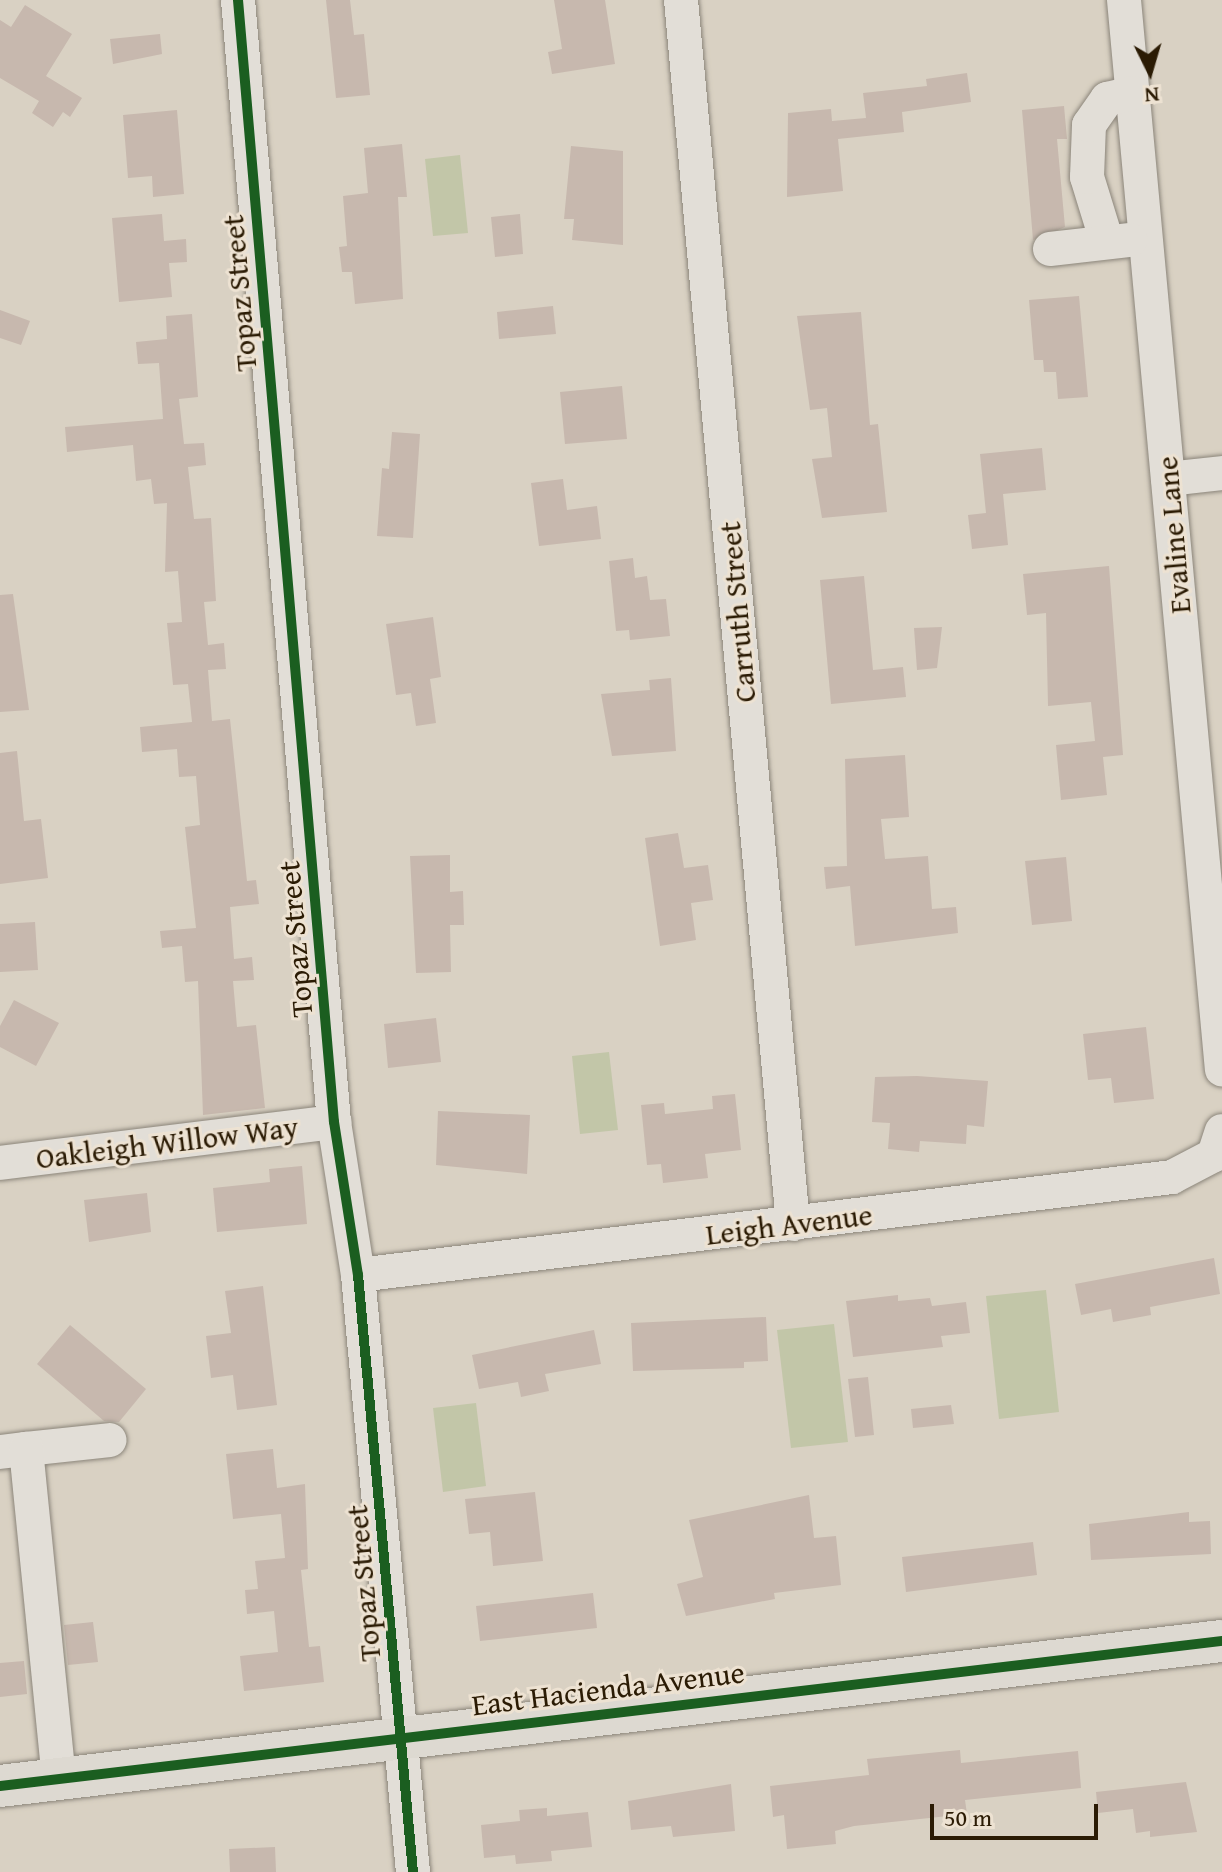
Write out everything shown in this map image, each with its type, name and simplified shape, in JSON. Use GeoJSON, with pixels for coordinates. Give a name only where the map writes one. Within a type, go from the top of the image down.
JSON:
{"type":"FeatureCollection","features":[{"type":"Feature","properties":{"kind":"main road","name":"East Hacienda Avenue"},"geometry":{"type":"LineString","coordinates":[[0,1786],[1222,1641]]}},
{"type":"Feature","properties":{"kind":"street","name":"Topaz Street"},"geometry":{"type":"LineString","coordinates":[[238,0],[334,1122],[358,1275],[413,1872]]}},
{"type":"Feature","properties":{"kind":"street","name":"Carruth Street"},"geometry":{"type":"LineString","coordinates":[[681,0],[793,1224]]}},
{"type":"Feature","properties":{"kind":"street","name":"Evaline Lane"},"geometry":{"type":"LineString","coordinates":[[1124,0],[1222,1070]]}},
{"type":"Feature","properties":{"kind":"street"},"geometry":{"type":"LineString","coordinates":[[1107,242],[1087,177],[1089,125],[1107,99],[1133,93]]}},
{"type":"Feature","properties":{"kind":"street"},"geometry":{"type":"LineString","coordinates":[[1050,249],[1146,238]]}},
{"type":"Feature","properties":{"kind":"street"},"geometry":{"type":"LineString","coordinates":[[1168,479],[1222,473]]}},
{"type":"Feature","properties":{"kind":"street","name":"Oakleigh Willow Way"},"geometry":{"type":"LineString","coordinates":[[0,1163],[334,1122]]}},
{"type":"Feature","properties":{"kind":"street","name":"Leigh Avenue"},"geometry":{"type":"LineString","coordinates":[[358,1275],[1172,1177],[1218,1143]]}},
{"type":"Feature","properties":{"kind":"street"},"geometry":{"type":"LineString","coordinates":[[59,1779],[13,1450],[110,1440]]}},
{"type":"Feature","properties":{"kind":"green space"},"geometry":{"type":"Polygon","coordinates":[[[460,155],[468,233],[433,236],[425,159],[460,155]]]}},
{"type":"Feature","properties":{"kind":"green space"},"geometry":{"type":"Polygon","coordinates":[[[609,1052],[618,1130],[580,1134],[572,1056],[609,1052]]]}},
{"type":"Feature","properties":{"kind":"green space"},"geometry":{"type":"Polygon","coordinates":[[[1046,1290],[1059,1412],[999,1419],[986,1296],[1046,1290]]]}},
{"type":"Feature","properties":{"kind":"green space"},"geometry":{"type":"Polygon","coordinates":[[[834,1324],[848,1442],[791,1448],[777,1330],[834,1324]]]}},
{"type":"Feature","properties":{"kind":"green space"},"geometry":{"type":"Polygon","coordinates":[[[476,1403],[486,1486],[443,1492],[433,1408],[476,1403]]]}},
{"type":"Feature","properties":{"kind":"building"},"geometry":{"type":"Polygon","coordinates":[[[326,0],[350,0],[354,35],[364,34],[370,95],[336,98],[326,0]]]}},
{"type":"Feature","properties":{"kind":"building"},"geometry":{"type":"Polygon","coordinates":[[[554,0],[605,0],[615,64],[552,74],[548,52],[562,49],[554,0]]]}},
{"type":"Feature","properties":{"kind":"building"},"geometry":{"type":"Polygon","coordinates":[[[25,5],[72,34],[46,76],[82,98],[70,117],[63,112],[53,127],[32,113],[39,101],[0,78],[0,20],[11,27],[25,5]]]}},
{"type":"Feature","properties":{"kind":"building"},"geometry":{"type":"Polygon","coordinates":[[[160,34],[162,54],[113,64],[110,39],[160,34]]]}},
{"type":"Feature","properties":{"kind":"building"},"geometry":{"type":"Polygon","coordinates":[[[967,73],[971,102],[902,112],[904,132],[838,139],[843,191],[787,197],[788,113],[831,109],[832,121],[866,118],[863,93],[927,86],[926,79],[967,73]]]}},
{"type":"Feature","properties":{"kind":"building"},"geometry":{"type":"Polygon","coordinates":[[[1064,106],[1067,139],[1057,139],[1065,227],[1033,240],[1022,110],[1064,106]]]}},
{"type":"Feature","properties":{"kind":"building"},"geometry":{"type":"Polygon","coordinates":[[[177,110],[184,194],[153,197],[152,176],[128,178],[123,115],[177,110]]]}},
{"type":"Feature","properties":{"kind":"building"},"geometry":{"type":"Polygon","coordinates":[[[402,144],[407,197],[398,197],[403,299],[355,304],[352,272],[342,272],[339,247],[347,246],[343,196],[368,193],[364,148],[402,144]]]}},
{"type":"Feature","properties":{"kind":"building"},"geometry":{"type":"Polygon","coordinates":[[[571,146],[623,151],[623,245],[572,240],[574,219],[564,219],[571,146]]]}},
{"type":"Feature","properties":{"kind":"building"},"geometry":{"type":"Polygon","coordinates":[[[162,214],[164,241],[186,239],[187,262],[169,263],[172,297],[119,302],[112,218],[162,214]]]}},
{"type":"Feature","properties":{"kind":"building"},"geometry":{"type":"Polygon","coordinates":[[[520,214],[523,254],[495,257],[491,217],[520,214]]]}},
{"type":"Feature","properties":{"kind":"building"},"geometry":{"type":"Polygon","coordinates":[[[1079,296],[1088,397],[1058,399],[1056,372],[1044,372],[1043,360],[1034,360],[1029,300],[1079,296]]]}},
{"type":"Feature","properties":{"kind":"building"},"geometry":{"type":"Polygon","coordinates":[[[553,306],[556,334],[499,339],[497,312],[553,306]]]}},
{"type":"Feature","properties":{"kind":"building"},"geometry":{"type":"Polygon","coordinates":[[[0,310],[30,321],[21,345],[0,338],[0,310]]]}},
{"type":"Feature","properties":{"kind":"building"},"geometry":{"type":"Polygon","coordinates":[[[861,312],[870,425],[878,424],[887,512],[822,518],[812,459],[832,457],[827,408],[810,410],[797,316],[861,312]]]}},
{"type":"Feature","properties":{"kind":"building"},"geometry":{"type":"Polygon","coordinates":[[[192,314],[198,397],[179,399],[184,444],[204,443],[206,465],[188,467],[194,519],[211,518],[216,601],[204,602],[208,645],[224,643],[226,669],[208,670],[212,721],[230,719],[247,881],[256,880],[259,904],[230,907],[234,959],[252,957],[254,980],[233,981],[237,1027],[256,1025],[265,1108],[203,1115],[198,981],[185,982],[182,946],[162,948],[160,931],[196,928],[185,827],[200,825],[196,776],[179,777],[177,749],[142,752],[140,727],[192,722],[188,684],[173,685],[167,623],[182,622],[178,571],[165,572],[167,503],[154,504],[151,479],[136,481],[133,445],[67,452],[65,427],[163,419],[159,363],[138,364],[136,342],[167,339],[166,316],[192,314]]]}},
{"type":"Feature","properties":{"kind":"building"},"geometry":{"type":"Polygon","coordinates":[[[622,386],[627,439],[565,444],[560,392],[622,386]]]}},
{"type":"Feature","properties":{"kind":"building"},"geometry":{"type":"Polygon","coordinates":[[[392,432],[420,434],[413,538],[377,536],[382,468],[389,469],[392,432]]]}},
{"type":"Feature","properties":{"kind":"building"},"geometry":{"type":"Polygon","coordinates":[[[1042,448],[1046,490],[1003,494],[1008,545],[972,549],[968,515],[986,513],[980,454],[1042,448]]]}},
{"type":"Feature","properties":{"kind":"building"},"geometry":{"type":"Polygon","coordinates":[[[563,479],[567,510],[597,506],[601,539],[539,546],[531,483],[563,479]]]}},
{"type":"Feature","properties":{"kind":"building"},"geometry":{"type":"Polygon","coordinates":[[[633,558],[635,578],[647,576],[650,600],[666,599],[670,636],[630,640],[629,630],[616,631],[609,561],[633,558]]]}},
{"type":"Feature","properties":{"kind":"building"},"geometry":{"type":"Polygon","coordinates":[[[1109,566],[1123,755],[1103,757],[1107,795],[1061,800],[1056,745],[1095,741],[1091,702],[1048,706],[1046,613],[1027,615],[1023,574],[1109,566]]]}},
{"type":"Feature","properties":{"kind":"building"},"geometry":{"type":"Polygon","coordinates":[[[864,576],[873,670],[903,667],[906,697],[831,704],[820,580],[864,576]]]}},
{"type":"Feature","properties":{"kind":"building"},"geometry":{"type":"Polygon","coordinates":[[[13,594],[29,710],[0,712],[0,595],[13,594]]]}},
{"type":"Feature","properties":{"kind":"building"},"geometry":{"type":"Polygon","coordinates":[[[433,617],[441,677],[430,679],[436,723],[416,726],[411,693],[396,695],[386,624],[433,617]]]}},
{"type":"Feature","properties":{"kind":"building"},"geometry":{"type":"Polygon","coordinates":[[[942,627],[937,668],[917,670],[914,628],[942,627]]]}},
{"type":"Feature","properties":{"kind":"building"},"geometry":{"type":"Polygon","coordinates":[[[671,678],[676,751],[612,756],[601,694],[650,690],[649,680],[671,678]]]}},
{"type":"Feature","properties":{"kind":"building"},"geometry":{"type":"Polygon","coordinates":[[[17,751],[24,821],[41,819],[48,878],[0,884],[0,753],[17,751]]]}},
{"type":"Feature","properties":{"kind":"building"},"geometry":{"type":"Polygon","coordinates":[[[905,755],[909,817],[881,819],[885,859],[928,856],[932,909],[956,907],[958,933],[855,946],[850,886],[826,889],[824,867],[847,866],[845,759],[905,755]]]}},
{"type":"Feature","properties":{"kind":"building"},"geometry":{"type":"Polygon","coordinates":[[[678,833],[684,868],[708,865],[713,900],[691,903],[696,940],[660,946],[645,838],[678,833]]]}},
{"type":"Feature","properties":{"kind":"building"},"geometry":{"type":"Polygon","coordinates":[[[450,855],[450,892],[463,891],[464,925],[450,925],[451,972],[416,973],[410,856],[450,855]]]}},
{"type":"Feature","properties":{"kind":"building"},"geometry":{"type":"Polygon","coordinates":[[[1066,857],[1072,921],[1032,925],[1025,861],[1066,857]]]}},
{"type":"Feature","properties":{"kind":"building"},"geometry":{"type":"Polygon","coordinates":[[[35,922],[38,970],[0,972],[0,924],[35,922]]]}},
{"type":"Feature","properties":{"kind":"building"},"geometry":{"type":"Polygon","coordinates":[[[14,1000],[59,1023],[36,1066],[0,1047],[0,1026],[14,1000]]]}},
{"type":"Feature","properties":{"kind":"building"},"geometry":{"type":"Polygon","coordinates":[[[436,1018],[441,1062],[388,1068],[384,1024],[436,1018]]]}},
{"type":"Feature","properties":{"kind":"building"},"geometry":{"type":"Polygon","coordinates":[[[1146,1027],[1154,1099],[1114,1103],[1111,1078],[1088,1080],[1083,1034],[1146,1027]]]}},
{"type":"Feature","properties":{"kind":"building"},"geometry":{"type":"Polygon","coordinates":[[[917,1076],[988,1081],[984,1127],[967,1125],[966,1144],[920,1141],[919,1152],[888,1149],[890,1123],[872,1122],[875,1077],[917,1076]]]}},
{"type":"Feature","properties":{"kind":"building"},"geometry":{"type":"Polygon","coordinates":[[[735,1094],[741,1150],[705,1154],[708,1178],[663,1183],[661,1164],[647,1165],[641,1105],[664,1103],[665,1114],[713,1109],[712,1096],[735,1094]]]}},
{"type":"Feature","properties":{"kind":"building"},"geometry":{"type":"Polygon","coordinates":[[[438,1111],[530,1115],[527,1174],[436,1165],[438,1111]]]}},
{"type":"Feature","properties":{"kind":"building"},"geometry":{"type":"Polygon","coordinates":[[[302,1166],[307,1224],[217,1232],[213,1188],[270,1182],[269,1169],[302,1166]]]}},
{"type":"Feature","properties":{"kind":"building"},"geometry":{"type":"Polygon","coordinates":[[[147,1193],[151,1232],[89,1242],[84,1200],[147,1193]]]}},
{"type":"Feature","properties":{"kind":"building"},"geometry":{"type":"Polygon","coordinates":[[[1214,1258],[1220,1294],[1150,1307],[1151,1315],[1113,1322],[1111,1309],[1081,1315],[1075,1284],[1214,1258]]]}},
{"type":"Feature","properties":{"kind":"building"},"geometry":{"type":"Polygon","coordinates":[[[263,1286],[277,1405],[237,1410],[233,1375],[211,1378],[206,1336],[231,1333],[225,1291],[263,1286]]]}},
{"type":"Feature","properties":{"kind":"building"},"geometry":{"type":"Polygon","coordinates":[[[898,1295],[898,1301],[930,1298],[932,1306],[966,1302],[970,1333],[941,1336],[943,1347],[853,1357],[846,1301],[898,1295]]]}},
{"type":"Feature","properties":{"kind":"building"},"geometry":{"type":"Polygon","coordinates":[[[766,1317],[768,1361],[744,1362],[744,1368],[633,1371],[631,1323],[766,1317]]]}},
{"type":"Feature","properties":{"kind":"building"},"geometry":{"type":"Polygon","coordinates":[[[70,1325],[146,1389],[119,1422],[104,1421],[37,1364],[70,1325]]]}},
{"type":"Feature","properties":{"kind":"building"},"geometry":{"type":"Polygon","coordinates":[[[594,1330],[601,1364],[545,1374],[549,1391],[521,1397],[518,1382],[479,1389],[472,1355],[594,1330]]]}},
{"type":"Feature","properties":{"kind":"building"},"geometry":{"type":"Polygon","coordinates":[[[868,1377],[874,1435],[855,1437],[848,1379],[868,1377]]]}},
{"type":"Feature","properties":{"kind":"building"},"geometry":{"type":"Polygon","coordinates":[[[951,1405],[954,1424],[913,1428],[911,1409],[951,1405]]]}},
{"type":"Feature","properties":{"kind":"building"},"geometry":{"type":"Polygon","coordinates":[[[273,1449],[277,1488],[305,1484],[308,1569],[301,1570],[309,1647],[320,1646],[324,1682],[244,1691],[240,1656],[278,1652],[274,1611],[247,1614],[245,1590],[258,1589],[255,1561],[285,1558],[281,1514],[233,1519],[226,1454],[273,1449]]]}},
{"type":"Feature","properties":{"kind":"building"},"geometry":{"type":"Polygon","coordinates":[[[535,1492],[543,1561],[493,1566],[490,1532],[469,1534],[465,1499],[535,1492]]]}},
{"type":"Feature","properties":{"kind":"building"},"geometry":{"type":"Polygon","coordinates":[[[809,1495],[814,1538],[836,1536],[841,1585],[774,1593],[775,1599],[686,1616],[677,1584],[703,1577],[689,1520],[809,1495]]]}},
{"type":"Feature","properties":{"kind":"building"},"geometry":{"type":"Polygon","coordinates":[[[1189,1512],[1189,1522],[1210,1521],[1211,1554],[1091,1560],[1089,1524],[1189,1512]]]}},
{"type":"Feature","properties":{"kind":"building"},"geometry":{"type":"Polygon","coordinates":[[[1033,1542],[1037,1575],[906,1592],[902,1557],[1033,1542]]]}},
{"type":"Feature","properties":{"kind":"building"},"geometry":{"type":"Polygon","coordinates":[[[593,1593],[597,1628],[480,1641],[476,1606],[593,1593]]]}},
{"type":"Feature","properties":{"kind":"building"},"geometry":{"type":"Polygon","coordinates":[[[93,1622],[98,1662],[68,1665],[64,1625],[93,1622]]]}},
{"type":"Feature","properties":{"kind":"building"},"geometry":{"type":"Polygon","coordinates":[[[24,1661],[27,1694],[0,1697],[0,1663],[24,1661]]]}},
{"type":"Feature","properties":{"kind":"building"},"geometry":{"type":"Polygon","coordinates":[[[960,1750],[961,1763],[1078,1751],[1081,1788],[965,1800],[967,1814],[854,1826],[835,1831],[836,1844],[787,1849],[784,1815],[773,1817],[770,1786],[869,1775],[867,1759],[960,1750]]]}},
{"type":"Feature","properties":{"kind":"building"},"geometry":{"type":"Polygon","coordinates":[[[1186,1782],[1197,1832],[1150,1837],[1150,1831],[1136,1833],[1133,1809],[1098,1813],[1096,1792],[1186,1782]]]}},
{"type":"Feature","properties":{"kind":"building"},"geometry":{"type":"Polygon","coordinates":[[[731,1784],[735,1831],[673,1837],[671,1826],[631,1830],[628,1801],[731,1784]]]}},
{"type":"Feature","properties":{"kind":"building"},"geometry":{"type":"Polygon","coordinates":[[[547,1808],[547,1816],[588,1812],[592,1847],[551,1851],[552,1861],[516,1864],[515,1855],[484,1858],[481,1825],[520,1821],[519,1810],[547,1808]]]}},
{"type":"Feature","properties":{"kind":"building"},"geometry":{"type":"Polygon","coordinates":[[[275,1847],[276,1872],[230,1872],[229,1849],[275,1847]]]}},
{"type":"Feature","properties":{"kind":"cycle path"},"geometry":{"type":"LineString","coordinates":[[238,0],[334,1122],[358,1275],[413,1872]]}},
{"type":"Feature","properties":{"kind":"cycle path"},"geometry":{"type":"LineString","coordinates":[[0,1786],[1222,1641]]}}]}
